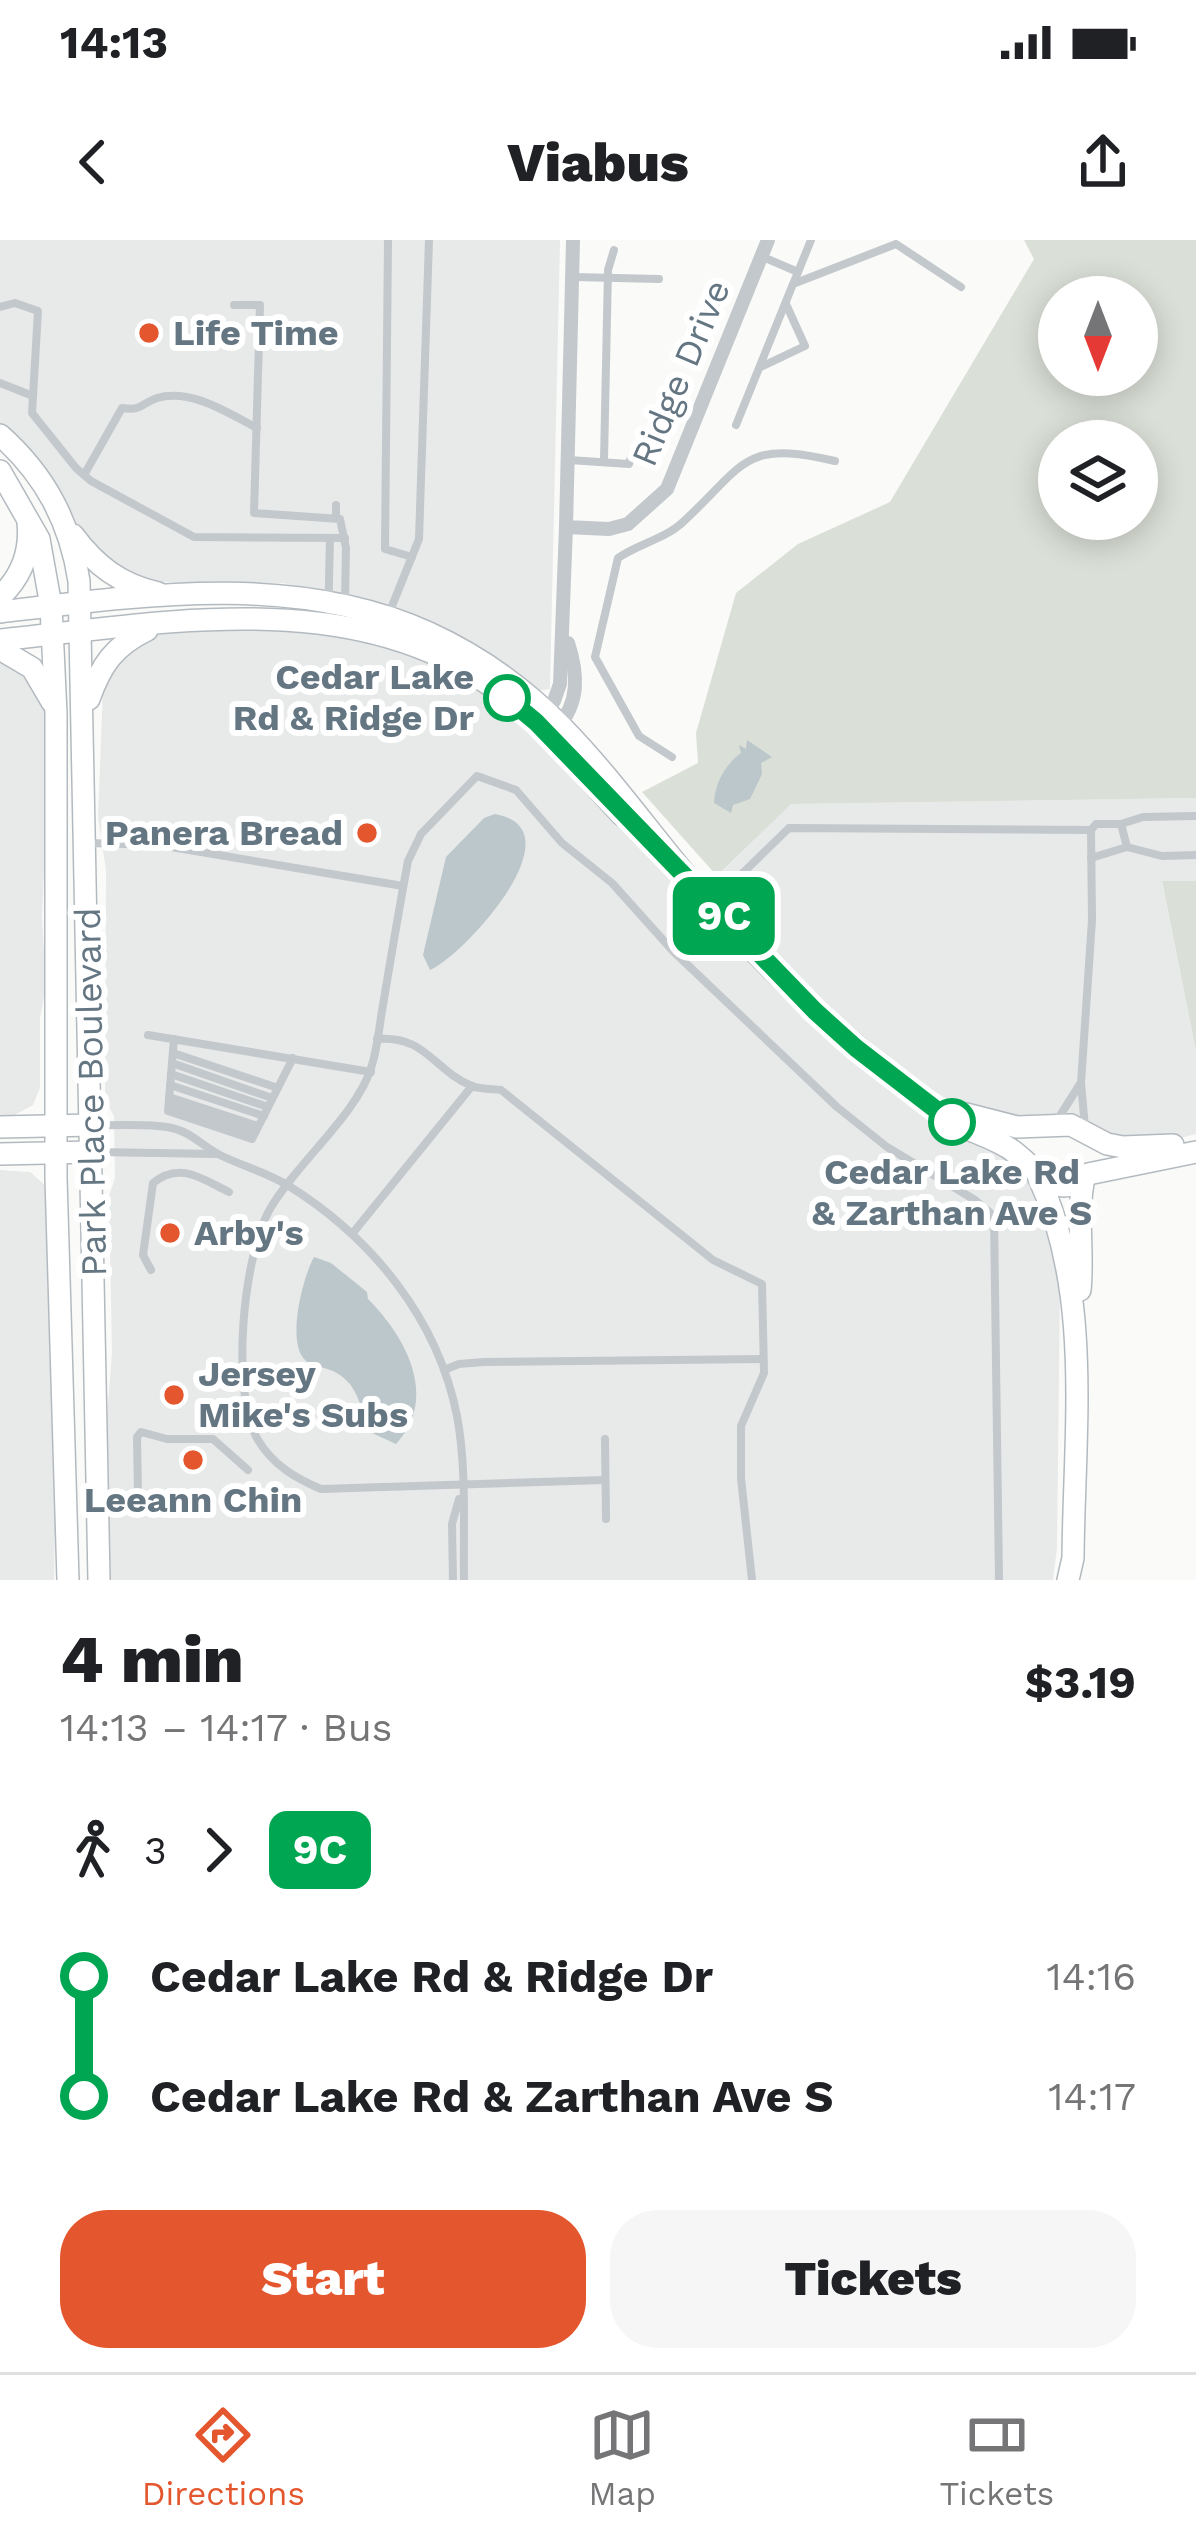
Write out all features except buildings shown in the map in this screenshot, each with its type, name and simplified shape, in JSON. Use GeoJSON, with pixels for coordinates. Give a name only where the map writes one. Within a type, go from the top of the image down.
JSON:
{"type":"FeatureCollection","features":[{"type":"Feature","properties":{"kind":"street"},"geometry":{"type":"LineString","coordinates":[[547,724],[569,714],[576,676],[564,632],[573,240]]}},
{"type":"Feature","properties":{"kind":"street","name":"Ridge Drive"},"geometry":{"type":"LineString","coordinates":[[628,524],[652,506],[677,470],[767,240]]}},
{"type":"Feature","properties":{"kind":"street"},"geometry":{"type":"LineString","coordinates":[[0,435],[35,469],[66,525],[105,571],[170,596]]}},
{"type":"Feature","properties":{"kind":"street","name":"Park Place Boulevard"},"geometry":{"type":"LineString","coordinates":[[0,471],[26,511],[47,568],[51,606],[56,714],[56,1153],[68,1580]]}},
{"type":"Feature","properties":{"kind":"street"},"geometry":{"type":"LineString","coordinates":[[0,597],[17,578],[26,557],[26,511]]}},
{"type":"Feature","properties":{"kind":"street"},"geometry":{"type":"LineString","coordinates":[[566,527],[609,529],[628,524]]}},
{"type":"Feature","properties":{"kind":"street","name":"Park Place Boulevard"},"geometry":{"type":"LineString","coordinates":[[66,525],[75,553],[80,604],[84,716],[98,1580]]}},
{"type":"Feature","properties":{"kind":"street"},"geometry":{"type":"LineString","coordinates":[[0,612],[170,596],[277,594],[337,601],[488,684],[547,724],[655,833],[711,904],[831,1026],[948,1120],[998,1142],[1060,1187],[1086,1176],[1196,1152]]}},
{"type":"Feature","properties":{"kind":"street"},"geometry":{"type":"LineString","coordinates":[[0,640],[164,622],[256,619],[385,626]]}},
{"type":"Feature","properties":{"kind":"street"},"geometry":{"type":"LineString","coordinates":[[84,716],[99,669],[110,656],[125,641],[164,622]]}},
{"type":"Feature","properties":{"kind":"street"},"geometry":{"type":"LineString","coordinates":[[0,649],[32,668],[46,686],[56,714]]}},
{"type":"Feature","properties":{"kind":"street"},"geometry":{"type":"LineString","coordinates":[[906,1086],[982,1121],[1016,1127],[1072,1125],[1107,1144],[1138,1148],[1196,1139]]}},
{"type":"Feature","properties":{"kind":"street"},"geometry":{"type":"LineString","coordinates":[[1055,1124],[1034,1139],[1035,1170],[1058,1220],[1075,1315]]}},
{"type":"Feature","properties":{"kind":"street"},"geometry":{"type":"LineString","coordinates":[[0,1127],[92,1125]]}},
{"type":"Feature","properties":{"kind":"street"},"geometry":{"type":"LineString","coordinates":[[1068,1580],[1075,1315],[1082,1251],[1078,1204],[1094,1152],[1086,1134]]}},
{"type":"Feature","properties":{"kind":"street"},"geometry":{"type":"LineString","coordinates":[[0,1154],[92,1152]]}},
{"type":"Feature","properties":{"kind":"lane"},"geometry":{"type":"LineString","coordinates":[[388,240],[385,549],[412,557]]}},
{"type":"Feature","properties":{"kind":"lane"},"geometry":{"type":"LineString","coordinates":[[385,626],[419,539],[429,240]]}},
{"type":"Feature","properties":{"kind":"lane"},"geometry":{"type":"LineString","coordinates":[[736,425],[811,240]]}},
{"type":"Feature","properties":{"kind":"lane"},"geometry":{"type":"LineString","coordinates":[[877,251],[882,240]]}},
{"type":"Feature","properties":{"kind":"lane"},"geometry":{"type":"LineString","coordinates":[[793,284],[896,244],[961,287]]}},
{"type":"Feature","properties":{"kind":"lane"},"geometry":{"type":"LineString","coordinates":[[604,460],[608,278],[614,250]]}},
{"type":"Feature","properties":{"kind":"lane"},"geometry":{"type":"LineString","coordinates":[[762,256],[798,272]]}},
{"type":"Feature","properties":{"kind":"lane"},"geometry":{"type":"LineString","coordinates":[[572,278],[659,279]]}},
{"type":"Feature","properties":{"kind":"lane"},"geometry":{"type":"LineString","coordinates":[[0,307],[15,303],[38,311],[32,413],[84,475],[194,537],[345,538]]}},
{"type":"Feature","properties":{"kind":"lane"},"geometry":{"type":"LineString","coordinates":[[760,367],[805,346],[785,303]]}},
{"type":"Feature","properties":{"kind":"lane"},"geometry":{"type":"LineString","coordinates":[[234,304],[260,305],[254,513],[340,519],[345,538],[337,627]]}},
{"type":"Feature","properties":{"kind":"lane"},"geometry":{"type":"LineString","coordinates":[[0,382],[33,396]]}},
{"type":"Feature","properties":{"kind":"lane"},"geometry":{"type":"LineString","coordinates":[[84,475],[122,408],[139,410],[158,398],[200,399],[257,428]]}},
{"type":"Feature","properties":{"kind":"lane"},"geometry":{"type":"LineString","coordinates":[[672,757],[639,736],[596,657],[618,558],[680,525],[734,468],[751,459],[770,452],[795,452],[835,460]]}},
{"type":"Feature","properties":{"kind":"lane"},"geometry":{"type":"LineString","coordinates":[[568,460],[629,464],[632,453]]}},
{"type":"Feature","properties":{"kind":"lane"},"geometry":{"type":"LineString","coordinates":[[336,505],[336,517]]}},
{"type":"Feature","properties":{"kind":"lane"},"geometry":{"type":"LineString","coordinates":[[628,524],[637,545]]}},
{"type":"Feature","properties":{"kind":"lane"},"geometry":{"type":"LineString","coordinates":[[330,538],[337,627]]}},
{"type":"Feature","properties":{"kind":"lane"},"geometry":{"type":"LineString","coordinates":[[605,1480],[321,1489],[292,1477],[267,1455],[254,1435],[248,1410],[243,1356],[247,1280],[268,1214],[371,1072],[408,861],[421,834],[477,776],[516,790],[562,842],[612,883],[673,951],[837,1107],[887,1147],[994,1216],[999,1580]]}},
{"type":"Feature","properties":{"kind":"lane"},"geometry":{"type":"LineString","coordinates":[[1086,1134],[1081,1083],[1092,920],[1091,830],[1096,824],[1121,824],[1143,817],[1196,816]]}},
{"type":"Feature","properties":{"kind":"lane"},"geometry":{"type":"LineString","coordinates":[[1121,824],[1127,847]]}},
{"type":"Feature","properties":{"kind":"lane"},"geometry":{"type":"LineString","coordinates":[[711,904],[788,828],[1091,830]]}},
{"type":"Feature","properties":{"kind":"lane"},"geometry":{"type":"LineString","coordinates":[[87,843],[159,845],[404,886]]}},
{"type":"Feature","properties":{"kind":"lane"},"geometry":{"type":"LineString","coordinates":[[1091,858],[1127,847],[1162,856],[1196,855]]}},
{"type":"Feature","properties":{"kind":"lane"},"geometry":{"type":"LineString","coordinates":[[148,1035],[371,1072]]}},
{"type":"Feature","properties":{"kind":"lane"},"geometry":{"type":"LineString","coordinates":[[174,1039],[169,1101],[257,1129],[292,1058]]}},
{"type":"Feature","properties":{"kind":"lane"},"geometry":{"type":"LineString","coordinates":[[377,1039],[413,1043],[472,1087],[501,1090],[713,1259],[762,1284],[764,1373],[741,1426],[741,1478],[752,1580]]}},
{"type":"Feature","properties":{"kind":"lane"},"geometry":{"type":"LineString","coordinates":[[171,1069],[270,1102]]}},
{"type":"Feature","properties":{"kind":"lane"},"geometry":{"type":"LineString","coordinates":[[171,1069],[270,1102]]}},
{"type":"Feature","properties":{"kind":"lane"},"geometry":{"type":"LineString","coordinates":[[1055,1124],[1081,1083]]}},
{"type":"Feature","properties":{"kind":"lane"},"geometry":{"type":"LineString","coordinates":[[352,1234],[472,1087]]}},
{"type":"Feature","properties":{"kind":"lane"},"geometry":{"type":"LineString","coordinates":[[92,1125],[166,1126],[286,1184],[352,1234],[406,1294],[444,1370],[457,1416],[464,1580]]}},
{"type":"Feature","properties":{"kind":"lane"},"geometry":{"type":"LineString","coordinates":[[92,1152],[217,1154]]}},
{"type":"Feature","properties":{"kind":"lane"},"geometry":{"type":"LineString","coordinates":[[151,1270],[142,1255],[153,1183],[167,1172],[188,1172],[230,1192]]}},
{"type":"Feature","properties":{"kind":"lane"},"geometry":{"type":"LineString","coordinates":[[444,1370],[484,1362],[763,1359]]}},
{"type":"Feature","properties":{"kind":"lane"},"geometry":{"type":"LineString","coordinates":[[155,1502],[144,1502],[138,1494],[137,1437],[141,1432],[167,1439],[213,1439],[248,1470]]}},
{"type":"Feature","properties":{"kind":"lane"},"geometry":{"type":"LineString","coordinates":[[605,1439],[606,1519]]}},
{"type":"Feature","properties":{"kind":"lane"},"geometry":{"type":"LineString","coordinates":[[453,1580],[452,1524],[462,1486]]}},
{"type":"Feature","properties":{"kind":"shaded area"},"geometry":{"type":"Polygon","coordinates":[[[0,240],[560,240],[550,689],[537,691],[447,632],[362,598],[282,583],[157,582],[113,567],[79,533],[41,462],[0,425],[0,240]]]}},
{"type":"Feature","properties":{"kind":"shaded area"},"geometry":{"type":"Polygon","coordinates":[[[1024,240],[1196,240],[1196,798],[791,804],[717,876],[642,792],[698,763],[696,733],[736,593],[798,544],[890,502],[1034,259],[1024,240]]]}},
{"type":"Feature","properties":{"kind":"shaded area"},"geometry":{"type":"Polygon","coordinates":[[[181,629],[274,629],[356,637],[389,644],[465,679],[534,732],[834,1047],[919,1113],[985,1142],[1028,1175],[1043,1203],[1060,1281],[1053,1580],[110,1580],[105,1442],[112,1353],[109,1196],[115,1178],[114,1116],[105,1100],[106,870],[98,817],[103,689],[111,666],[140,640],[181,629]]]}},
{"type":"Feature","properties":{"kind":"shaded area"},"geometry":{"type":"Polygon","coordinates":[[[0,656],[35,683],[47,713],[49,768],[40,1088],[33,1105],[13,1116],[0,1116],[0,656]]]}},
{"type":"Feature","properties":{"kind":"shaded area"},"geometry":{"type":"Polygon","coordinates":[[[747,740],[772,757],[761,763],[762,774],[750,799],[733,805],[731,813],[714,803],[715,795],[722,774],[741,753],[739,745],[746,749],[747,740]]]}},
{"type":"Feature","properties":{"kind":"shaded area"},"geometry":{"type":"Polygon","coordinates":[[[1196,798],[1196,881],[1162,882],[1196,1051],[1196,1134],[1176,1139],[1154,1142],[968,1111],[951,1102],[894,1065],[828,1010],[710,884],[790,804],[1196,798]]]}},
{"type":"Feature","properties":{"kind":"shaded area"},"geometry":{"type":"Polygon","coordinates":[[[495,814],[518,824],[525,843],[521,866],[488,918],[430,970],[423,955],[446,857],[484,818],[495,814]]]}},
{"type":"Feature","properties":{"kind":"shaded area"},"geometry":{"type":"Polygon","coordinates":[[[1162,881],[1196,881],[1196,1051],[1162,881]]]}},
{"type":"Feature","properties":{"kind":"shaded area"},"geometry":{"type":"Polygon","coordinates":[[[0,1170],[30,1172],[46,1186],[56,1479],[54,1580],[0,1580],[0,1170]]]}},
{"type":"Feature","properties":{"kind":"shaded area"},"geometry":{"type":"Polygon","coordinates":[[[314,1257],[331,1263],[367,1292],[405,1349],[416,1388],[415,1407],[396,1444],[372,1433],[347,1381],[309,1363],[299,1351],[298,1309],[314,1257]]]}},
{"type":"Feature","properties":{"kind":"bus line","name":"9C"},"geometry":{"type":"LineString","coordinates":[[507,698],[536,722],[815,1011],[952,1122]]}},
{"type":"Feature","properties":{"kind":"place","name":"Life Time"},"geometry":{"type":"Point","coordinates":[149,333]}},
{"type":"Feature","properties":{"kind":"place","name":"Cedar Lake Rd & Ridge Dr"},"geometry":{"type":"Point","coordinates":[507,698]}},
{"type":"Feature","properties":{"kind":"place","name":"Panera Bread"},"geometry":{"type":"Point","coordinates":[367,833]}},
{"type":"Feature","properties":{"kind":"place","name":"Cedar Lake Rd & Zarthan Ave S"},"geometry":{"type":"Point","coordinates":[952,1122]}},
{"type":"Feature","properties":{"kind":"place","name":"Arby's"},"geometry":{"type":"Point","coordinates":[170,1233]}},
{"type":"Feature","properties":{"kind":"place","name":"Jersey Mike's Subs"},"geometry":{"type":"Point","coordinates":[174,1395]}},
{"type":"Feature","properties":{"kind":"place","name":"Leeann Chin"},"geometry":{"type":"Point","coordinates":[193,1460]}}]}
